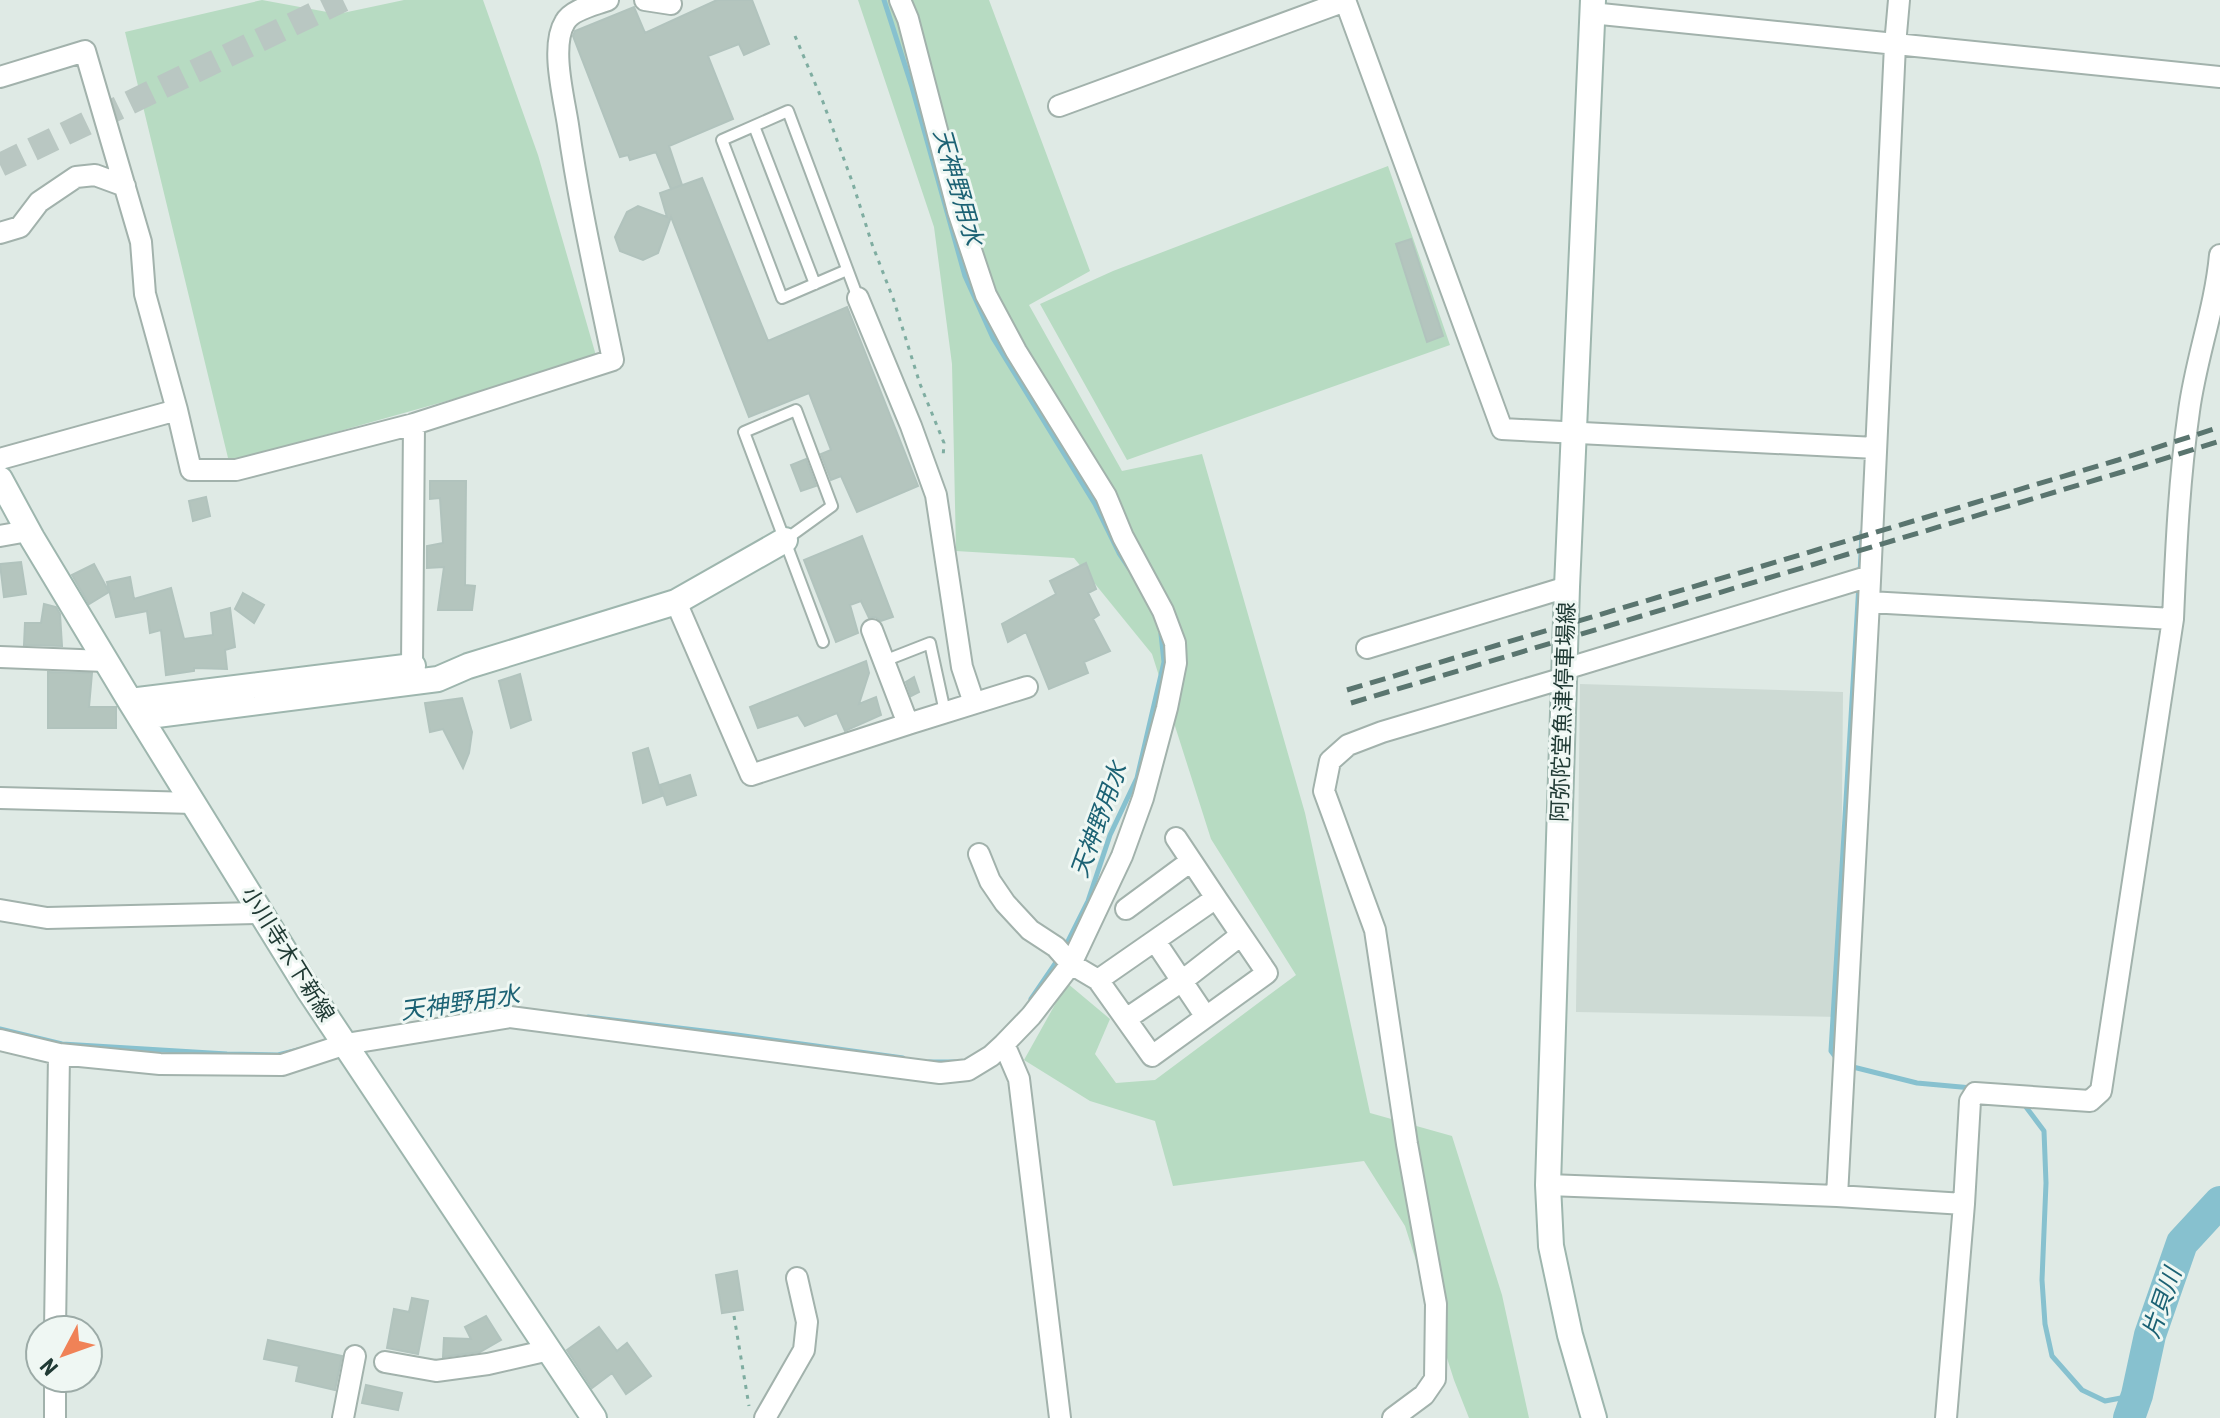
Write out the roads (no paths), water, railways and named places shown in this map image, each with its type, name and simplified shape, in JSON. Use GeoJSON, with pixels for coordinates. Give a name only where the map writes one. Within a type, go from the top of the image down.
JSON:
{"type":"FeatureCollection","features":[{"type":"Feature","properties":{"kind":"main road","name":"阿弥陀堂魚津停車場線"},"geometry":{"type":"LineString","coordinates":[[1592,7],[1567,587],[1548,1185],[1551,1246],[1570,1335],[1594,1418]]}},
{"type":"Feature","properties":{"kind":"main road","name":"小川寺木下新線"},"geometry":{"type":"LineString","coordinates":[[0,479],[106,661],[308,989],[594,1418]]}},
{"type":"Feature","properties":{"kind":"main road"},"geometry":{"type":"LineString","coordinates":[[135,709],[438,679],[468,666],[676,602],[785,540]]}},
{"type":"Feature","properties":{"kind":"main road"},"geometry":{"type":"LineString","coordinates":[[135,709],[433,663],[468,666]]}},
{"type":"Feature","properties":{"kind":"street"},"geometry":{"type":"LineString","coordinates":[[0,77],[85,51],[141,242],[145,294],[191,470],[236,470],[414,424],[613,360],[572,159],[560,83],[559,43],[565,20],[578,11],[608,0]]}},
{"type":"Feature","properties":{"kind":"street"},"geometry":{"type":"LineString","coordinates":[[645,0],[671,4]]}},
{"type":"Feature","properties":{"kind":"street"},"geometry":{"type":"LineString","coordinates":[[0,1040],[59,1054],[160,1064],[282,1065],[346,1044],[510,1017],[940,1073],[968,1070],[991,1056],[1031,1016],[1071,964],[1122,856],[1143,798],[1167,708],[1176,663],[1175,643],[1163,611],[1123,537],[1106,496],[1016,351],[986,295],[958,211],[908,19],[900,0]]}},
{"type":"Feature","properties":{"kind":"street"},"geometry":{"type":"LineString","coordinates":[[1059,106],[1345,0],[1502,429],[1876,448]]}},
{"type":"Feature","properties":{"kind":"street"},"geometry":{"type":"LineString","coordinates":[[1837,1196],[1899,0]]}},
{"type":"Feature","properties":{"kind":"street"},"geometry":{"type":"LineString","coordinates":[[1592,7],[1895,45],[2220,77]]}},
{"type":"Feature","properties":{"kind":"street"},"geometry":{"type":"LineString","coordinates":[[0,233],[20,227],[39,202],[76,177],[95,175],[125,186]]}},
{"type":"Feature","properties":{"kind":"street"},"geometry":{"type":"LineString","coordinates":[[1946,1418],[1970,1101],[1975,1093],[2090,1101],[2101,1091],[2173,619],[2178,511],[2189,408],[2217,289],[2220,255]]}},
{"type":"Feature","properties":{"kind":"street"},"geometry":{"type":"LineString","coordinates":[[858,298],[936,495],[962,667],[974,703]]}},
{"type":"Feature","properties":{"kind":"street"},"geometry":{"type":"LineString","coordinates":[[0,459],[177,410]]}},
{"type":"Feature","properties":{"kind":"street"},"geometry":{"type":"LineString","coordinates":[[412,666],[414,424]]}},
{"type":"Feature","properties":{"kind":"street"},"geometry":{"type":"LineString","coordinates":[[0,536],[28,531]]}},
{"type":"Feature","properties":{"kind":"street"},"geometry":{"type":"LineString","coordinates":[[1393,1418],[1424,1395],[1435,1379],[1436,1304],[1407,1144],[1375,930],[1324,791],[1330,761],[1348,745],[1382,732],[1870,576]]}},
{"type":"Feature","properties":{"kind":"street"},"geometry":{"type":"LineString","coordinates":[[1367,648],[1567,587]]}},
{"type":"Feature","properties":{"kind":"street"},"geometry":{"type":"LineString","coordinates":[[676,602],[751,775],[1027,687]]}},
{"type":"Feature","properties":{"kind":"street"},"geometry":{"type":"LineString","coordinates":[[1869,602],[2173,619]]}},
{"type":"Feature","properties":{"kind":"street"},"geometry":{"type":"LineString","coordinates":[[872,630],[908,724]]}},
{"type":"Feature","properties":{"kind":"street"},"geometry":{"type":"LineString","coordinates":[[0,657],[106,661]]}},
{"type":"Feature","properties":{"kind":"street"},"geometry":{"type":"LineString","coordinates":[[0,798],[194,803]]}},
{"type":"Feature","properties":{"kind":"street"},"geometry":{"type":"LineString","coordinates":[[979,854],[990,881],[1005,903],[1030,930],[1056,947],[1071,964],[1098,980],[1152,1056],[1267,973],[1176,838]]}},
{"type":"Feature","properties":{"kind":"street"},"geometry":{"type":"LineString","coordinates":[[1126,909],[1191,861]]}},
{"type":"Feature","properties":{"kind":"street"},"geometry":{"type":"LineString","coordinates":[[1098,980],[1216,898]]}},
{"type":"Feature","properties":{"kind":"street"},"geometry":{"type":"LineString","coordinates":[[0,910],[47,918],[261,913]]}},
{"type":"Feature","properties":{"kind":"street"},"geometry":{"type":"LineString","coordinates":[[1126,1019],[1241,935]]}},
{"type":"Feature","properties":{"kind":"street"},"geometry":{"type":"LineString","coordinates":[[1155,941],[1206,1017]]}},
{"type":"Feature","properties":{"kind":"street"},"geometry":{"type":"LineString","coordinates":[[1004,1044],[1019,1079],[1060,1418]]}},
{"type":"Feature","properties":{"kind":"street"},"geometry":{"type":"LineString","coordinates":[[55,1314],[59,1054]]}},
{"type":"Feature","properties":{"kind":"street"},"geometry":{"type":"LineString","coordinates":[[1548,1185],[1964,1204]]}},
{"type":"Feature","properties":{"kind":"street"},"geometry":{"type":"LineString","coordinates":[[765,1418],[804,1350],[807,1322],[797,1278]]}},
{"type":"Feature","properties":{"kind":"street"},"geometry":{"type":"LineString","coordinates":[[385,1362],[436,1371],[488,1364],[549,1350]]}},
{"type":"Feature","properties":{"kind":"street"},"geometry":{"type":"LineString","coordinates":[[343,1418],[355,1356]]}},
{"type":"Feature","properties":{"kind":"street"},"geometry":{"type":"LineString","coordinates":[[55,1394],[55,1418]]}},
{"type":"Feature","properties":{"kind":"lane"},"geometry":{"type":"LineString","coordinates":[[847,270],[782,298],[722,140],[788,111],[858,298]]}},
{"type":"Feature","properties":{"kind":"lane"},"geometry":{"type":"LineString","coordinates":[[754,126],[815,284]]}},
{"type":"Feature","properties":{"kind":"lane"},"geometry":{"type":"LineString","coordinates":[[785,540],[832,506],[796,410],[744,432],[823,642]]}},
{"type":"Feature","properties":{"kind":"lane"},"geometry":{"type":"LineString","coordinates":[[884,661],[930,643],[945,712]]}},
{"type":"Feature","properties":{"kind":"waterway","name":"天神野用水"},"geometry":{"type":"LineString","coordinates":[[884,0],[965,276],[993,338],[1095,504],[1129,568]]}},
{"type":"Feature","properties":{"kind":"waterway"},"geometry":{"type":"LineString","coordinates":[[1860,574],[1862,532]]}},
{"type":"Feature","properties":{"kind":"waterway"},"geometry":{"type":"LineString","coordinates":[[1837,1059],[1831,1051],[1859,584]]}},
{"type":"Feature","properties":{"kind":"waterway","name":"天神野用水"},"geometry":{"type":"LineString","coordinates":[[1064,949],[1088,901],[1110,835],[1137,778],[1164,662],[1161,634]]}},
{"type":"Feature","properties":{"kind":"waterway","name":"天神野用水"},"geometry":{"type":"LineString","coordinates":[[1031,999],[1059,958]]}},
{"type":"Feature","properties":{"kind":"waterway","name":"天神野用水"},"geometry":{"type":"LineString","coordinates":[[588,1017],[903,1058]]}},
{"type":"Feature","properties":{"kind":"waterway","name":"天神野用水"},"geometry":{"type":"LineString","coordinates":[[0,1029],[62,1044],[227,1054],[278,1055],[298,1050]]}},
{"type":"Feature","properties":{"kind":"waterway","name":"天神野用水"},"geometry":{"type":"LineString","coordinates":[[929,1062],[955,1062]]}},
{"type":"Feature","properties":{"kind":"waterway"},"geometry":{"type":"LineString","coordinates":[[1849,1066],[1917,1083],[1972,1088]]}},
{"type":"Feature","properties":{"kind":"waterway"},"geometry":{"type":"LineString","coordinates":[[2023,1103],[2044,1131],[2046,1183],[2042,1280],[2045,1324],[2052,1356],[2082,1390],[2105,1401],[2137,1395]]}},
{"type":"Feature","properties":{"kind":"waterway","name":"片貝川"},"geometry":{"type":"LineString","coordinates":[[2129,1418],[2150,1335],[2182,1243],[2220,1202]]}},
{"type":"Feature","properties":{"kind":"tunnel"},"geometry":{"type":"LineString","coordinates":[[0,165],[343,0]]}},
{"type":"Feature","properties":{"kind":"railway"},"geometry":{"type":"LineString","coordinates":[[1347,690],[2220,427]]}},
{"type":"Feature","properties":{"kind":"railway"},"geometry":{"type":"LineString","coordinates":[[1351,703],[2220,441]]}}]}
